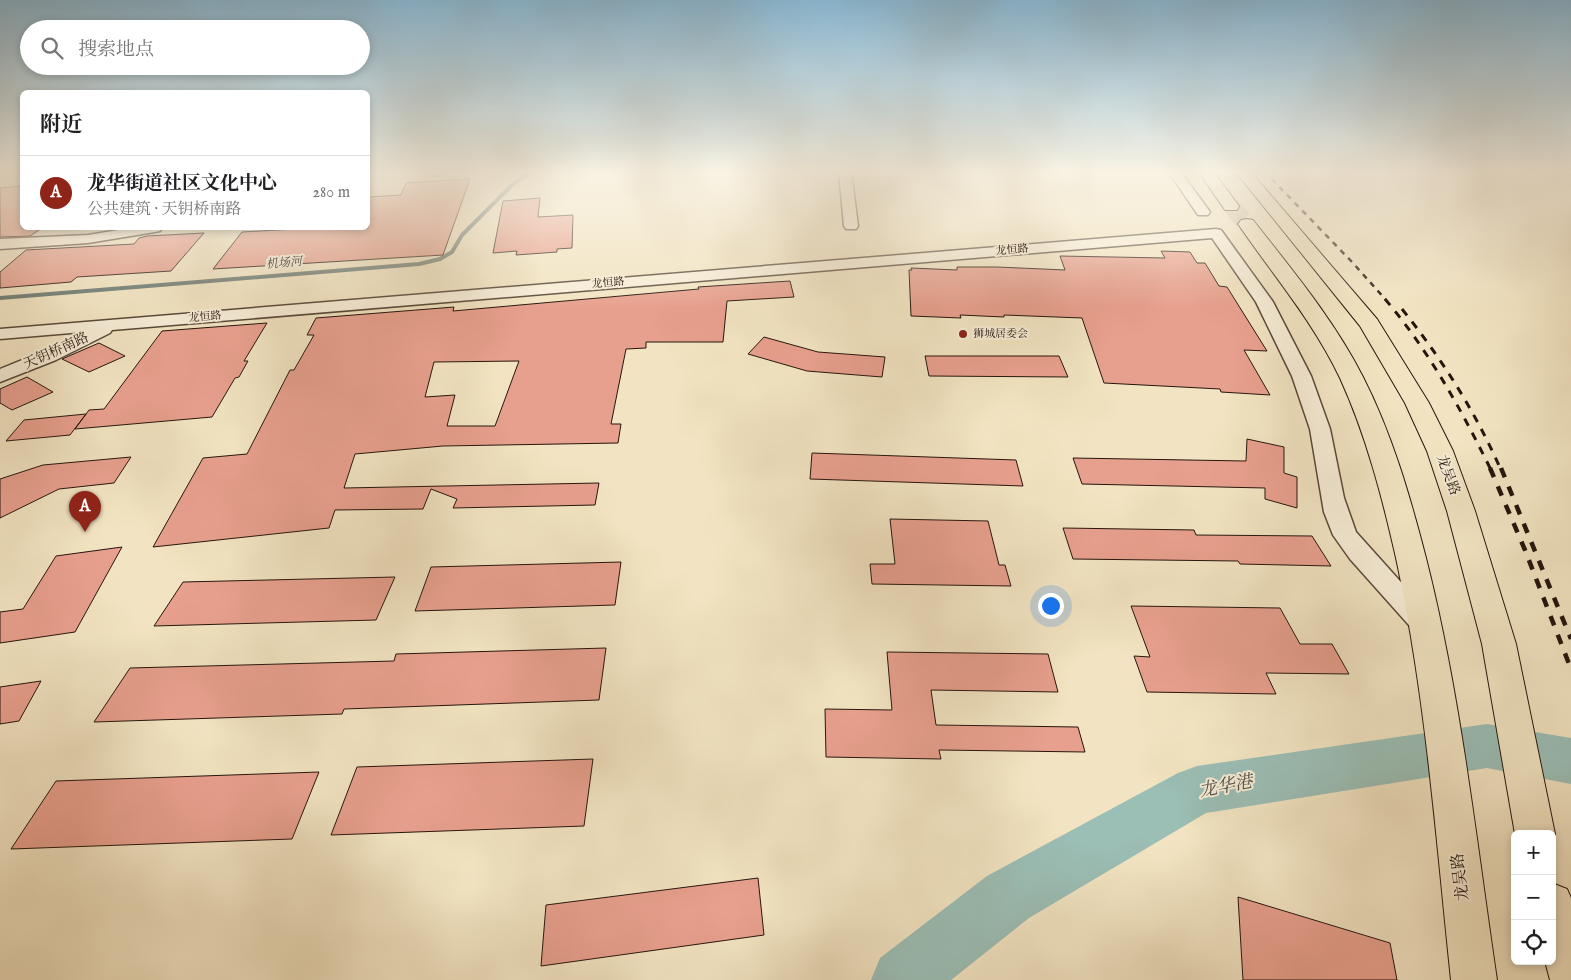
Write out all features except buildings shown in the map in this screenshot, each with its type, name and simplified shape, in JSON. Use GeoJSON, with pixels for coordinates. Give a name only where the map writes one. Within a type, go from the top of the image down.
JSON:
{"type":"FeatureCollection","features":[{"type":"Feature","properties":{"kind":"main road","name":"龙吴路"},"geometry":{"type":"LineString","coordinates":[[1240,217],[1320,321],[1341,356],[1378,442],[1396,497],[1413,565],[1434,668],[1474,980]]}},
{"type":"Feature","properties":{"kind":"main road","name":"龙吴路"},"geometry":{"type":"LineString","coordinates":[[1281,217],[1369,324],[1416,403],[1440,451],[1461,511],[1499,644],[1534,830]]}},
{"type":"Feature","properties":{"kind":"main road"},"geometry":{"type":"LineString","coordinates":[[1556,919],[1571,976]]}},
{"type":"Feature","properties":{"kind":"street"},"geometry":{"type":"LineString","coordinates":[[850,217],[851,226]]}},
{"type":"Feature","properties":{"kind":"street"},"geometry":{"type":"LineString","coordinates":[[0,244],[88,239],[141,230]]}},
{"type":"Feature","properties":{"kind":"street","name":"龙恒路"},"geometry":{"type":"LineString","coordinates":[[0,334],[1216,233],[1260,293],[1298,364],[1320,430],[1338,518],[1345,535],[1425,626]]}},
{"type":"Feature","properties":{"kind":"street","name":"天钥桥南路"},"geometry":{"type":"LineString","coordinates":[[0,376],[73,345],[111,324]]}},
{"type":"Feature","properties":{"kind":"waterway","name":"机场河"},"geometry":{"type":"LineString","coordinates":[[0,298],[419,264],[440,259],[452,252],[462,235],[480,217]]}},
{"type":"Feature","properties":{"kind":"waterway","name":"龙华港"},"geometry":{"type":"LineString","coordinates":[[902,980],[1008,897],[1197,790],[1487,746],[1571,761]]}},
{"type":"Feature","properties":{"kind":"tunnel"},"geometry":{"type":"LineString","coordinates":[[1241,217],[1247,224]]}},
{"type":"Feature","properties":{"kind":"railway"},"geometry":{"type":"LineString","coordinates":[[1308,217],[1386,300]]}},
{"type":"Feature","properties":{"kind":"railway"},"geometry":{"type":"LineString","coordinates":[[1385,299],[1430,360],[1468,425],[1490,468]]}},
{"type":"Feature","properties":{"kind":"railway"},"geometry":{"type":"LineString","coordinates":[[1402,309],[1431,347],[1457,386],[1501,470]]}},
{"type":"Feature","properties":{"kind":"railway"},"geometry":{"type":"LineString","coordinates":[[1490,468],[1525,550],[1571,669]]}},
{"type":"Feature","properties":{"kind":"railway"},"geometry":{"type":"LineString","coordinates":[[1501,468],[1571,639]]}},
{"type":"Feature","properties":{"kind":"place","name":"狮城居委会"},"geometry":{"type":"Point","coordinates":[963,334]}},
{"type":"Feature","properties":{"kind":"place","name":"龙华街道社区文化中心"},"geometry":{"type":"Point","coordinates":[85,532]}}]}
